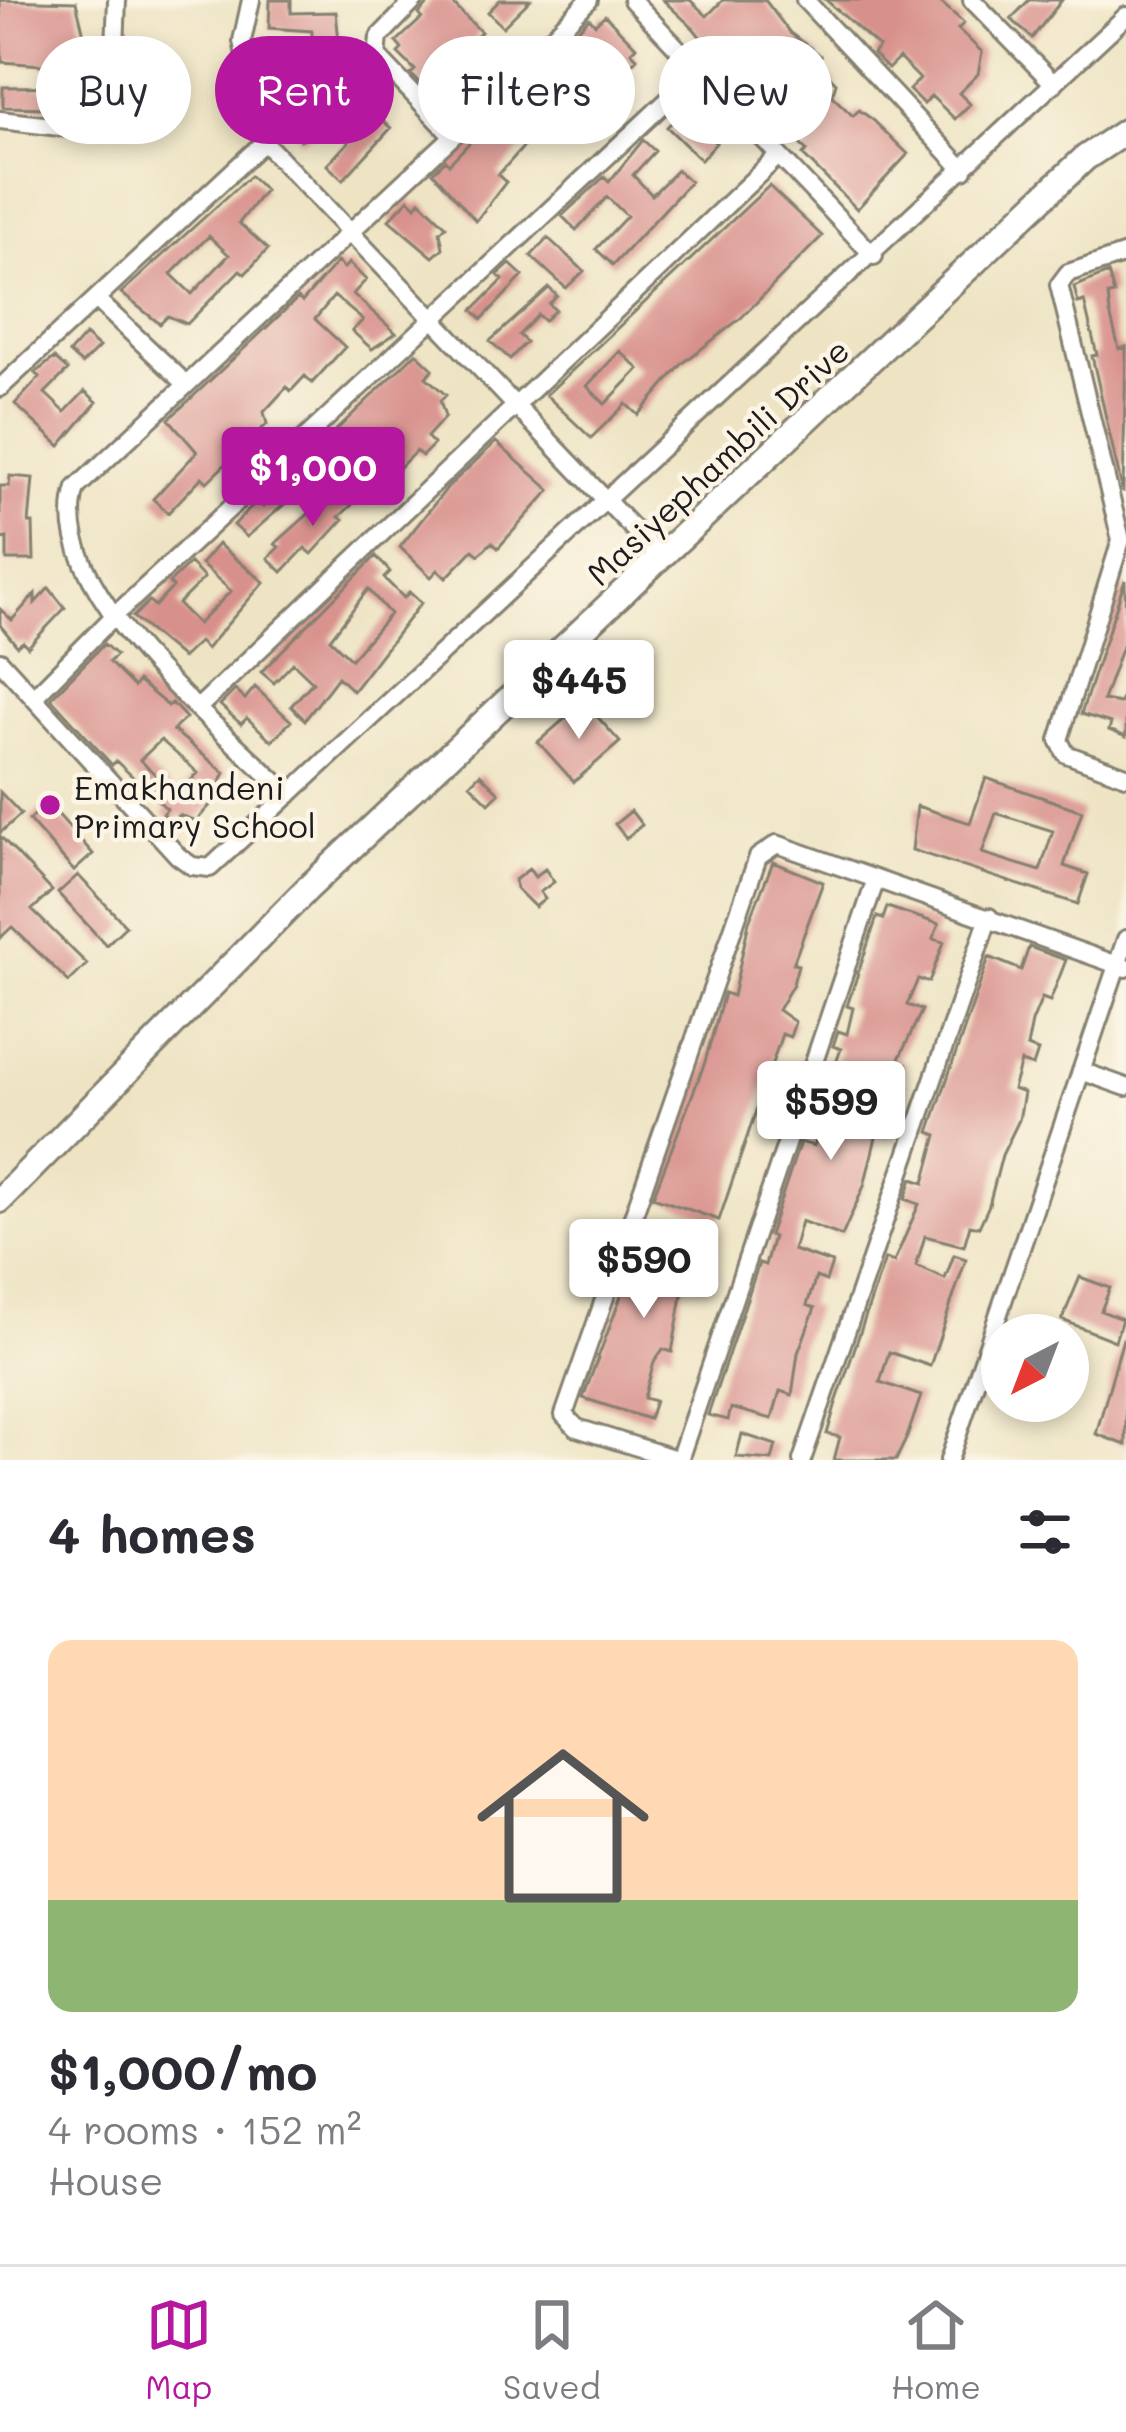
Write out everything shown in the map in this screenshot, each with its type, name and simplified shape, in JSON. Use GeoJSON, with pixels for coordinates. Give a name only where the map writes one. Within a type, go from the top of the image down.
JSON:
{"type":"FeatureCollection","features":[{"type":"Feature","properties":{"kind":"main road","name":"Masiyephambili Drive"},"geometry":{"type":"LineString","coordinates":[[0,1200],[308,888],[1085,158],[1126,131]]}},
{"type":"Feature","properties":{"kind":"street"},"geometry":{"type":"LineString","coordinates":[[0,120],[94,131],[112,119],[117,0]]}},
{"type":"Feature","properties":{"kind":"street"},"geometry":{"type":"LineString","coordinates":[[243,36],[251,0]]}},
{"type":"Feature","properties":{"kind":"street"},"geometry":{"type":"LineString","coordinates":[[415,0],[379,37],[377,56],[418,99]]}},
{"type":"Feature","properties":{"kind":"street"},"geometry":{"type":"LineString","coordinates":[[553,36],[589,0]]}},
{"type":"Feature","properties":{"kind":"street"},"geometry":{"type":"LineString","coordinates":[[632,0],[666,36]]}},
{"type":"Feature","properties":{"kind":"street"},"geometry":{"type":"LineString","coordinates":[[805,0],[964,170]]}},
{"type":"Feature","properties":{"kind":"street"},"geometry":{"type":"LineString","coordinates":[[972,0],[1054,84]]}},
{"type":"Feature","properties":{"kind":"street"},"geometry":{"type":"LineString","coordinates":[[0,662],[192,866],[210,868],[874,256],[1126,16]]}},
{"type":"Feature","properties":{"kind":"street"},"geometry":{"type":"LineString","coordinates":[[34,697],[112,617],[659,109]]}},
{"type":"Feature","properties":{"kind":"street"},"geometry":{"type":"LineString","coordinates":[[0,388],[262,144]]}},
{"type":"Feature","properties":{"kind":"street"},"geometry":{"type":"LineString","coordinates":[[266,144],[662,559]]}},
{"type":"Feature","properties":{"kind":"street"},"geometry":{"type":"LineString","coordinates":[[289,795],[112,617],[80,564],[71,504],[76,488],[185,382],[444,144]]}},
{"type":"Feature","properties":{"kind":"street"},"geometry":{"type":"LineString","coordinates":[[767,144],[874,256]]}},
{"type":"Feature","properties":{"kind":"street"},"geometry":{"type":"LineString","coordinates":[[200,706],[778,156]]}},
{"type":"Feature","properties":{"kind":"street"},"geometry":{"type":"LineString","coordinates":[[1126,254],[1068,273],[1058,285],[1120,540],[1059,740],[1066,754],[1126,776]]}},
{"type":"Feature","properties":{"kind":"street"},"geometry":{"type":"LineString","coordinates":[[96,299],[185,382]]}},
{"type":"Feature","properties":{"kind":"street"},"geometry":{"type":"LineString","coordinates":[[875,882],[679,1460],[573,1425],[564,1415],[754,862],[776,844],[1121,966]]}},
{"type":"Feature","properties":{"kind":"street"},"geometry":{"type":"LineString","coordinates":[[802,1460],[989,917]]}},
{"type":"Feature","properties":{"kind":"street"},"geometry":{"type":"LineString","coordinates":[[950,1460],[1121,966],[1126,939]]}},
{"type":"Feature","properties":{"kind":"street"},"geometry":{"type":"LineString","coordinates":[[1081,1071],[1126,1087]]}},
{"type":"Feature","properties":{"kind":"building"},"geometry":{"type":"Polygon","coordinates":[[[0,0],[76,2],[84,36],[36,36],[36,65],[2,62],[0,0]]]}},
{"type":"Feature","properties":{"kind":"building"},"geometry":{"type":"Polygon","coordinates":[[[270,0],[291,0],[291,13],[336,12],[338,36],[312,36],[312,31],[269,28],[270,0]]]}},
{"type":"Feature","properties":{"kind":"building"},"geometry":{"type":"Polygon","coordinates":[[[432,0],[449,0],[481,32],[477,36],[418,36],[418,81],[411,74],[415,70],[398,53],[402,49],[396,42],[422,18],[419,14],[432,0]]]}},
{"type":"Feature","properties":{"kind":"building"},"geometry":{"type":"Polygon","coordinates":[[[500,0],[530,0],[503,27],[488,12],[500,0]]]}},
{"type":"Feature","properties":{"kind":"building"},"geometry":{"type":"Polygon","coordinates":[[[663,0],[690,0],[707,16],[723,0],[765,0],[794,36],[700,36],[663,0]]]}},
{"type":"Feature","properties":{"kind":"building"},"geometry":{"type":"Polygon","coordinates":[[[826,0],[938,0],[964,23],[958,29],[982,52],[978,74],[959,93],[970,104],[955,119],[931,96],[924,104],[909,90],[920,79],[899,58],[888,69],[873,54],[879,47],[826,0]]]}},
{"type":"Feature","properties":{"kind":"building"},"geometry":{"type":"Polygon","coordinates":[[[1029,0],[1062,0],[1032,38],[1011,19],[1029,0]]]}},
{"type":"Feature","properties":{"kind":"building"},"geometry":{"type":"Polygon","coordinates":[[[605,15],[625,36],[572,36],[589,18],[595,24],[605,15]]]}},
{"type":"Feature","properties":{"kind":"building"},"geometry":{"type":"Polygon","coordinates":[[[3,87],[36,87],[36,108],[3,107],[3,87]]]}},
{"type":"Feature","properties":{"kind":"building"},"geometry":{"type":"Polygon","coordinates":[[[832,96],[853,116],[859,110],[873,120],[908,154],[857,209],[803,155],[807,151],[800,144],[832,144],[832,96]]]}},
{"type":"Feature","properties":{"kind":"building"},"geometry":{"type":"Polygon","coordinates":[[[643,140],[655,151],[633,175],[652,195],[677,170],[690,182],[613,265],[596,249],[627,216],[607,197],[576,230],[562,216],[604,177],[609,182],[643,140]]]}},
{"type":"Feature","properties":{"kind":"building"},"geometry":{"type":"Polygon","coordinates":[[[347,144],[376,144],[343,180],[327,165],[347,144]]]}},
{"type":"Feature","properties":{"kind":"building"},"geometry":{"type":"Polygon","coordinates":[[[468,144],[525,145],[498,175],[506,182],[476,221],[433,172],[446,160],[449,164],[468,144]]]}},
{"type":"Feature","properties":{"kind":"building"},"geometry":{"type":"Polygon","coordinates":[[[685,144],[715,144],[701,160],[685,144]]]}},
{"type":"Feature","properties":{"kind":"building"},"geometry":{"type":"Polygon","coordinates":[[[250,176],[265,190],[239,223],[268,249],[245,274],[240,270],[187,324],[168,316],[160,324],[121,293],[250,176]],[[209,236],[171,274],[192,294],[229,255],[209,236]]]}},
{"type":"Feature","properties":{"kind":"building"},"geometry":{"type":"Polygon","coordinates":[[[769,186],[822,236],[741,318],[683,363],[638,415],[626,404],[591,438],[546,395],[769,186]],[[620,351],[587,386],[605,404],[639,369],[620,351]]]}},
{"type":"Feature","properties":{"kind":"building"},"geometry":{"type":"Polygon","coordinates":[[[409,199],[416,206],[420,201],[446,226],[440,232],[443,248],[433,257],[389,220],[409,199]]]}},
{"type":"Feature","properties":{"kind":"building"},"geometry":{"type":"Polygon","coordinates":[[[548,238],[584,271],[566,288],[531,256],[548,238]]]}},
{"type":"Feature","properties":{"kind":"building"},"geometry":{"type":"Polygon","coordinates":[[[337,262],[344,268],[349,263],[366,280],[353,294],[396,333],[372,349],[352,331],[363,320],[334,296],[315,319],[345,347],[312,383],[305,376],[291,391],[287,387],[264,412],[267,424],[207,482],[202,477],[168,513],[153,499],[197,452],[169,419],[298,298],[302,302],[337,262]]]}},
{"type":"Feature","properties":{"kind":"building"},"geometry":{"type":"Polygon","coordinates":[[[510,264],[523,276],[482,319],[473,310],[503,280],[498,275],[510,264]]]}},
{"type":"Feature","properties":{"kind":"building"},"geometry":{"type":"Polygon","coordinates":[[[1108,273],[1114,294],[1108,295],[1110,313],[1119,349],[1126,347],[1123,493],[1092,356],[1097,355],[1084,301],[1078,303],[1074,287],[1108,273]]]}},
{"type":"Feature","properties":{"kind":"building"},"geometry":{"type":"Polygon","coordinates":[[[549,288],[557,296],[549,304],[555,310],[544,321],[538,315],[519,335],[526,342],[510,359],[490,341],[549,288]]]}},
{"type":"Feature","properties":{"kind":"building"},"geometry":{"type":"Polygon","coordinates":[[[85,335],[99,347],[82,364],[69,353],[85,335]]]}},
{"type":"Feature","properties":{"kind":"building"},"geometry":{"type":"Polygon","coordinates":[[[416,353],[433,369],[426,377],[446,395],[440,401],[445,417],[427,437],[434,444],[422,456],[416,451],[378,489],[327,439],[416,353]]]}},
{"type":"Feature","properties":{"kind":"building"},"geometry":{"type":"Polygon","coordinates":[[[54,358],[68,370],[45,393],[65,412],[85,391],[97,402],[60,446],[15,404],[40,377],[35,373],[54,358]]]}},
{"type":"Feature","properties":{"kind":"building"},"geometry":{"type":"Polygon","coordinates":[[[496,442],[550,490],[498,548],[492,542],[479,555],[473,550],[446,578],[438,570],[431,577],[400,547],[447,488],[496,442]]]}},
{"type":"Feature","properties":{"kind":"building"},"geometry":{"type":"Polygon","coordinates":[[[314,453],[340,483],[334,490],[313,471],[301,484],[288,472],[314,453]]]}},
{"type":"Feature","properties":{"kind":"building"},"geometry":{"type":"Polygon","coordinates":[[[10,476],[33,478],[29,523],[33,523],[34,560],[7,560],[7,538],[0,539],[0,486],[9,486],[10,476]]]}},
{"type":"Feature","properties":{"kind":"building"},"geometry":{"type":"Polygon","coordinates":[[[286,484],[296,494],[247,537],[234,525],[257,501],[263,507],[286,484]]]}},
{"type":"Feature","properties":{"kind":"building"},"geometry":{"type":"Polygon","coordinates":[[[341,485],[356,501],[312,554],[305,548],[282,572],[268,558],[279,547],[275,544],[341,485]]]}},
{"type":"Feature","properties":{"kind":"building"},"geometry":{"type":"Polygon","coordinates":[[[218,544],[264,582],[206,649],[199,642],[182,658],[133,617],[149,601],[155,606],[173,587],[169,583],[190,563],[204,578],[178,604],[198,624],[231,591],[201,564],[218,544]]]}},
{"type":"Feature","properties":{"kind":"building"},"geometry":{"type":"Polygon","coordinates":[[[376,556],[390,572],[384,578],[404,598],[409,592],[421,603],[353,691],[338,677],[305,720],[291,706],[313,682],[293,663],[274,683],[261,672],[376,556]],[[368,589],[330,639],[351,659],[390,614],[368,589]]]}},
{"type":"Feature","properties":{"kind":"building"},"geometry":{"type":"Polygon","coordinates":[[[1125,580],[1126,635],[1103,700],[1120,703],[1126,689],[1126,737],[1109,730],[1111,723],[1081,714],[1125,580]]]}},
{"type":"Feature","properties":{"kind":"building"},"geometry":{"type":"Polygon","coordinates":[[[49,588],[65,608],[28,647],[23,642],[17,646],[0,625],[0,609],[12,620],[35,594],[35,603],[49,588]]]}},
{"type":"Feature","properties":{"kind":"building"},"geometry":{"type":"Polygon","coordinates":[[[104,644],[116,655],[109,662],[134,687],[138,681],[186,718],[173,730],[225,773],[217,789],[221,793],[196,821],[179,815],[173,822],[163,814],[167,809],[116,761],[112,765],[51,698],[104,644]],[[161,740],[140,760],[177,795],[198,773],[161,740]]]}},
{"type":"Feature","properties":{"kind":"building"},"geometry":{"type":"Polygon","coordinates":[[[255,687],[291,721],[272,741],[247,718],[241,724],[220,705],[235,690],[245,699],[255,687]]]}},
{"type":"Feature","properties":{"kind":"building"},"geometry":{"type":"Polygon","coordinates":[[[584,702],[620,742],[574,782],[538,742],[584,702]]]}},
{"type":"Feature","properties":{"kind":"building"},"geometry":{"type":"Polygon","coordinates":[[[480,774],[499,793],[489,803],[470,784],[480,774]]]}},
{"type":"Feature","properties":{"kind":"building"},"geometry":{"type":"Polygon","coordinates":[[[986,778],[1082,811],[1064,866],[1088,874],[1078,904],[912,850],[917,806],[970,823],[986,778]],[[996,813],[982,853],[1040,871],[1053,831],[996,813]]]}},
{"type":"Feature","properties":{"kind":"building"},"geometry":{"type":"Polygon","coordinates":[[[0,792],[21,814],[0,833],[0,792]]]}},
{"type":"Feature","properties":{"kind":"building"},"geometry":{"type":"Polygon","coordinates":[[[48,803],[93,854],[74,871],[29,820],[48,803]]]}},
{"type":"Feature","properties":{"kind":"building"},"geometry":{"type":"Polygon","coordinates":[[[631,811],[642,825],[626,838],[615,824],[631,811]]]}},
{"type":"Feature","properties":{"kind":"building"},"geometry":{"type":"Polygon","coordinates":[[[0,836],[52,891],[32,910],[87,964],[69,982],[12,927],[0,938],[0,836]]]}},
{"type":"Feature","properties":{"kind":"building"},"geometry":{"type":"Polygon","coordinates":[[[773,862],[823,882],[793,964],[798,965],[793,984],[778,1010],[795,1022],[790,1037],[782,1034],[719,1220],[653,1197],[705,1062],[724,993],[733,996],[749,922],[773,862]]]}},
{"type":"Feature","properties":{"kind":"building"},"geometry":{"type":"Polygon","coordinates":[[[529,869],[535,877],[545,869],[554,882],[540,892],[545,899],[535,907],[516,888],[515,880],[529,869]]]}},
{"type":"Feature","properties":{"kind":"building"},"geometry":{"type":"Polygon","coordinates":[[[78,875],[126,926],[106,945],[58,893],[78,875]]]}},
{"type":"Feature","properties":{"kind":"building"},"geometry":{"type":"Polygon","coordinates":[[[887,907],[939,924],[933,939],[944,942],[929,982],[918,979],[907,1005],[922,1010],[898,1061],[906,1064],[899,1081],[905,1083],[888,1136],[877,1133],[864,1186],[842,1236],[801,1221],[793,1250],[832,1263],[826,1281],[816,1277],[807,1305],[815,1308],[798,1353],[792,1395],[780,1391],[772,1419],[731,1408],[728,1420],[708,1415],[759,1263],[765,1265],[773,1237],[769,1235],[800,1142],[814,1146],[824,1117],[812,1114],[816,1099],[821,1101],[830,1080],[841,1049],[833,1046],[838,1031],[847,1034],[853,1008],[847,1006],[877,917],[883,919],[887,907]]]}},
{"type":"Feature","properties":{"kind":"building"},"geometry":{"type":"Polygon","coordinates":[[[1029,947],[1066,960],[1050,1001],[1042,998],[1032,1022],[1027,1047],[1038,1051],[1033,1066],[1021,1062],[1013,1089],[1024,1093],[1019,1120],[1002,1155],[989,1205],[979,1227],[970,1225],[964,1246],[925,1236],[916,1266],[945,1279],[954,1255],[966,1259],[930,1366],[889,1352],[880,1382],[921,1396],[907,1437],[896,1460],[834,1460],[840,1437],[827,1434],[835,1406],[885,1259],[894,1262],[919,1204],[905,1199],[912,1179],[924,1183],[937,1135],[929,1132],[989,957],[1021,970],[1029,947]]]}},
{"type":"Feature","properties":{"kind":"building"},"geometry":{"type":"Polygon","coordinates":[[[648,1224],[710,1244],[704,1262],[689,1257],[672,1352],[663,1349],[654,1362],[644,1398],[655,1401],[649,1419],[583,1398],[648,1224]]]}},
{"type":"Feature","properties":{"kind":"building"},"geometry":{"type":"Polygon","coordinates":[[[1080,1277],[1110,1288],[1101,1311],[1122,1319],[1115,1341],[1089,1331],[1089,1314],[1065,1314],[1080,1277]]]}},
{"type":"Feature","properties":{"kind":"building"},"geometry":{"type":"Polygon","coordinates":[[[1126,1339],[1126,1445],[1096,1434],[1126,1339]]]}},
{"type":"Feature","properties":{"kind":"building"},"geometry":{"type":"Polygon","coordinates":[[[742,1434],[776,1445],[772,1460],[736,1457],[742,1434]]]}},
{"type":"Feature","properties":{"kind":"place","name":"Emakhandeni Primary School"},"geometry":{"type":"Point","coordinates":[50,805]}}]}
